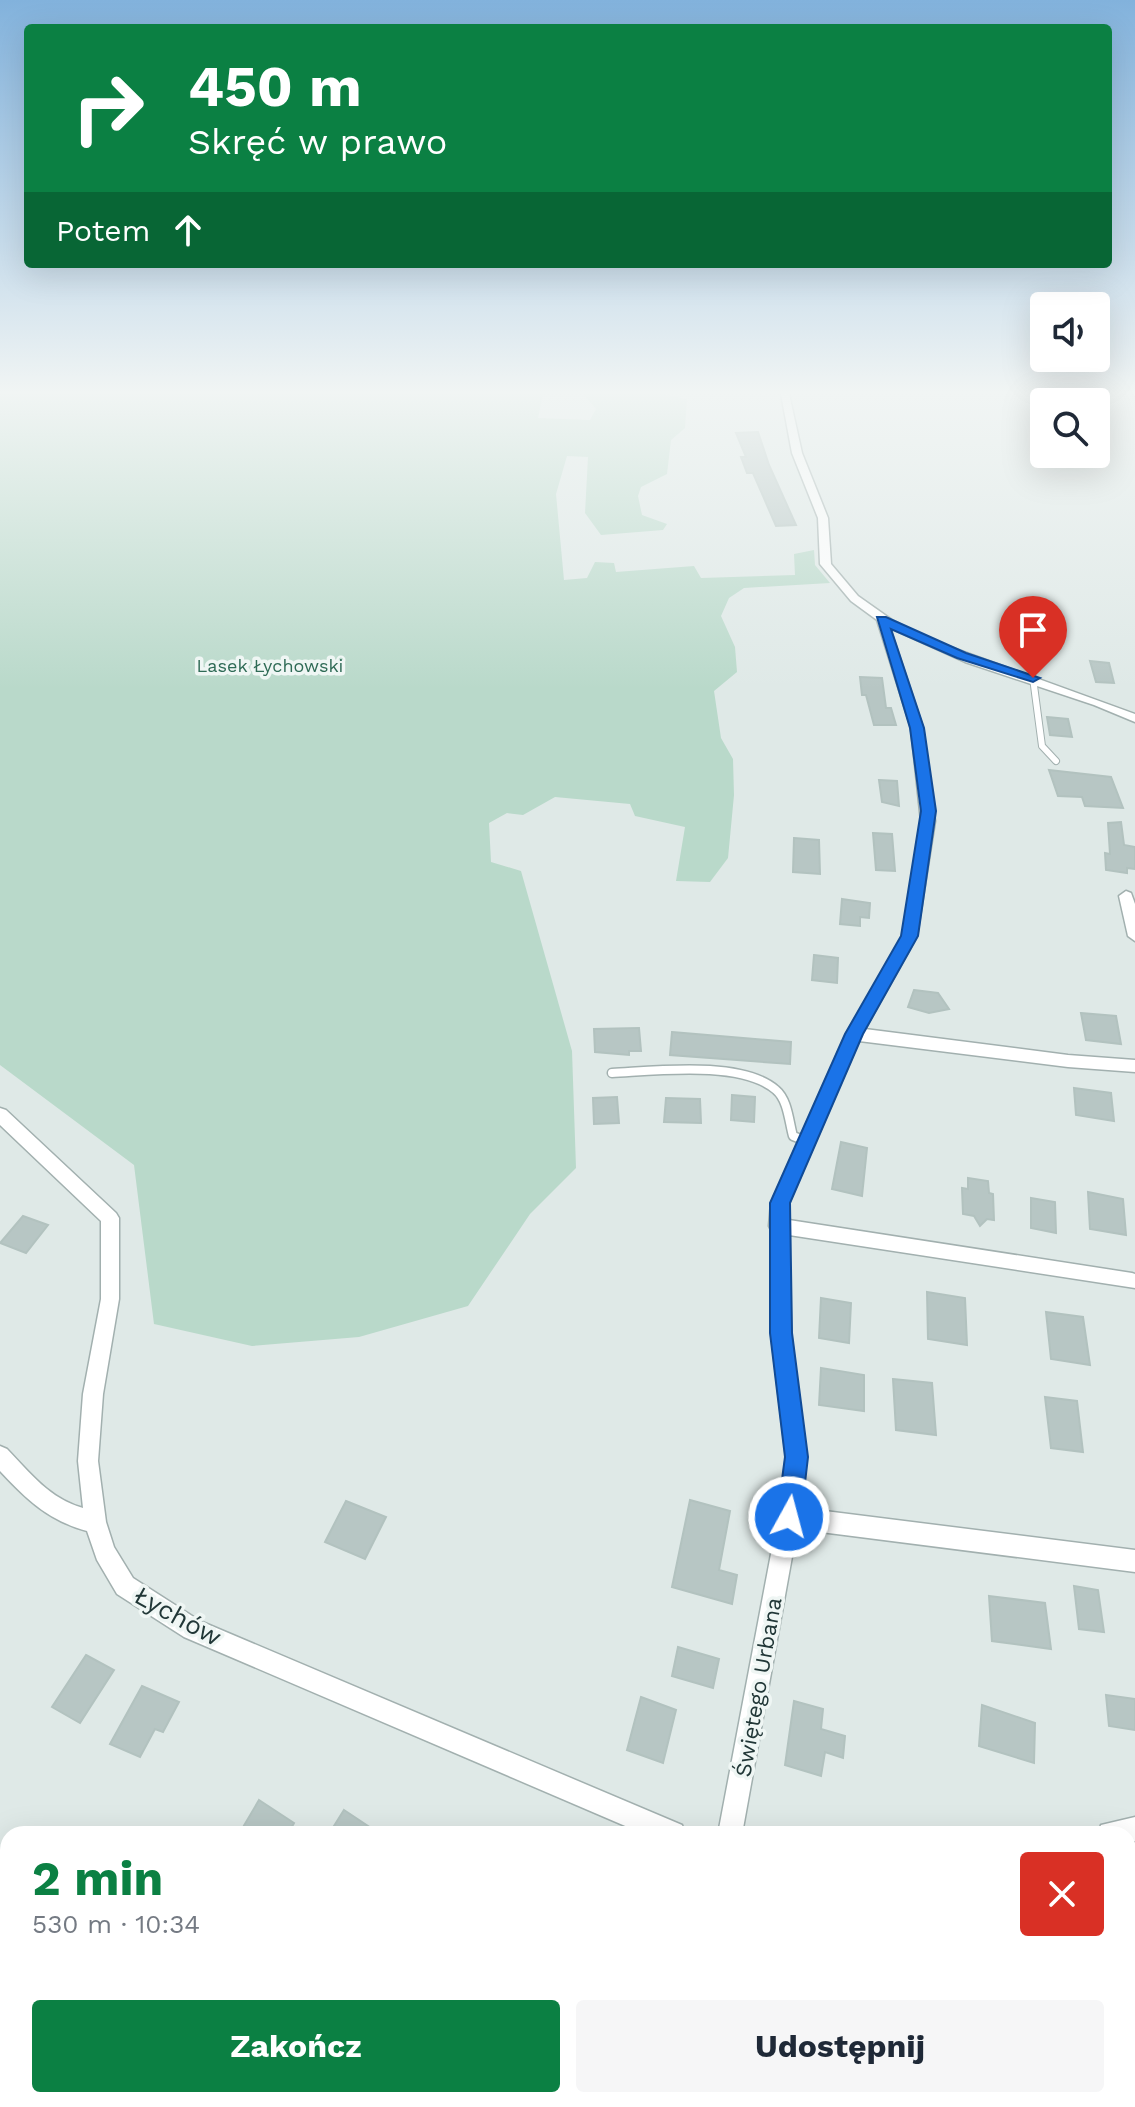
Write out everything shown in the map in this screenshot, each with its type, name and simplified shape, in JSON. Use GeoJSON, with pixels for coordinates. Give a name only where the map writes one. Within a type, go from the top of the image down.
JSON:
{"type":"FeatureCollection","features":[{"type":"Feature","properties":{"kind":"street"},"geometry":{"type":"LineString","coordinates":[[811,492],[824,526],[822,552],[827,567],[882,620],[906,633],[1095,699],[1135,718]]}},
{"type":"Feature","properties":{"kind":"street","name":"Świętego Urbana"},"geometry":{"type":"LineString","coordinates":[[731,1826],[789,1517],[796,1457],[781,1333],[780,1203],[854,1034],[910,936],[929,811],[917,728],[882,620]]}},
{"type":"Feature","properties":{"kind":"street"},"geometry":{"type":"LineString","coordinates":[[1126,896],[1135,936]]}},
{"type":"Feature","properties":{"kind":"street"},"geometry":{"type":"LineString","coordinates":[[854,1034],[1068,1061],[1135,1066]]}},
{"type":"Feature","properties":{"kind":"street","name":"Łychów"},"geometry":{"type":"LineString","coordinates":[[0,1115],[110,1218],[110,1299],[93,1394],[88,1461],[95,1522],[105,1552],[125,1586],[192,1629],[654,1826]]}},
{"type":"Feature","properties":{"kind":"street"},"geometry":{"type":"LineString","coordinates":[[778,1226],[1132,1281]]}},
{"type":"Feature","properties":{"kind":"street"},"geometry":{"type":"LineString","coordinates":[[0,1456],[36,1494],[61,1514],[95,1522]]}},
{"type":"Feature","properties":{"kind":"street"},"geometry":{"type":"LineString","coordinates":[[789,1517],[1135,1561]]}},
{"type":"Feature","properties":{"kind":"lane"},"geometry":{"type":"LineString","coordinates":[[1033,678],[1042,746],[1056,761]]}},
{"type":"Feature","properties":{"kind":"lane"},"geometry":{"type":"LineString","coordinates":[[612,1073],[728,1074],[764,1081],[779,1092],[793,1136],[807,1141]]}},
{"type":"Feature","properties":{"kind":"green space","name":"Lasek Łychowski"},"geometry":{"type":"Polygon","coordinates":[[[0,492],[556,492],[564,580],[587,578],[595,562],[614,563],[616,572],[694,566],[701,578],[795,575],[794,554],[814,550],[815,565],[830,583],[744,588],[729,598],[721,616],[735,647],[737,672],[714,691],[721,738],[733,759],[734,795],[728,858],[710,882],[676,881],[685,827],[635,816],[630,804],[555,797],[523,815],[507,813],[489,823],[491,862],[521,871],[572,1051],[576,1168],[530,1214],[468,1306],[359,1337],[252,1346],[154,1324],[134,1165],[0,1065],[0,492]]]}},
{"type":"Feature","properties":{"kind":"green space","name":"Lasek Łychowski"},"geometry":{"type":"Polygon","coordinates":[[[586,492],[639,492],[642,515],[667,524],[663,530],[601,535],[585,513],[586,492]]]}},
{"type":"Feature","properties":{"kind":"building"},"geometry":{"type":"Polygon","coordinates":[[[761,492],[781,492],[796,525],[776,526],[761,492]]]}},
{"type":"Feature","properties":{"kind":"building"},"geometry":{"type":"Polygon","coordinates":[[[1090,661],[1109,663],[1114,683],[1096,682],[1090,661]]]}},
{"type":"Feature","properties":{"kind":"building"},"geometry":{"type":"Polygon","coordinates":[[[860,677],[882,678],[886,708],[891,708],[896,725],[874,725],[866,695],[862,695],[860,677]]]}},
{"type":"Feature","properties":{"kind":"building"},"geometry":{"type":"Polygon","coordinates":[[[1047,717],[1068,719],[1072,737],[1050,735],[1047,717]]]}},
{"type":"Feature","properties":{"kind":"building"},"geometry":{"type":"Polygon","coordinates":[[[1049,770],[1111,777],[1123,808],[1085,806],[1082,797],[1058,796],[1049,770]]]}},
{"type":"Feature","properties":{"kind":"building"},"geometry":{"type":"Polygon","coordinates":[[[879,780],[897,781],[899,806],[882,802],[879,780]]]}},
{"type":"Feature","properties":{"kind":"building"},"geometry":{"type":"Polygon","coordinates":[[[1121,822],[1124,845],[1135,847],[1135,869],[1127,868],[1127,873],[1106,870],[1105,853],[1110,854],[1108,823],[1121,822]]]}},
{"type":"Feature","properties":{"kind":"building"},"geometry":{"type":"Polygon","coordinates":[[[873,833],[892,834],[895,871],[876,870],[873,833]]]}},
{"type":"Feature","properties":{"kind":"building"},"geometry":{"type":"Polygon","coordinates":[[[794,838],[819,840],[820,874],[793,872],[794,838]]]}},
{"type":"Feature","properties":{"kind":"building"},"geometry":{"type":"Polygon","coordinates":[[[842,899],[870,903],[869,918],[860,917],[860,926],[840,924],[842,899]]]}},
{"type":"Feature","properties":{"kind":"building"},"geometry":{"type":"Polygon","coordinates":[[[814,955],[838,958],[837,983],[812,980],[814,955]]]}},
{"type":"Feature","properties":{"kind":"building"},"geometry":{"type":"Polygon","coordinates":[[[914,990],[938,993],[949,1009],[929,1013],[908,1007],[914,990]]]}},
{"type":"Feature","properties":{"kind":"building"},"geometry":{"type":"Polygon","coordinates":[[[1081,1013],[1116,1016],[1121,1044],[1086,1040],[1081,1013]]]}},
{"type":"Feature","properties":{"kind":"building"},"geometry":{"type":"Polygon","coordinates":[[[639,1028],[641,1051],[629,1051],[629,1055],[595,1052],[594,1029],[639,1028]]]}},
{"type":"Feature","properties":{"kind":"building"},"geometry":{"type":"Polygon","coordinates":[[[672,1032],[791,1042],[790,1064],[670,1055],[672,1032]]]}},
{"type":"Feature","properties":{"kind":"building"},"geometry":{"type":"Polygon","coordinates":[[[1074,1088],[1111,1093],[1114,1121],[1076,1115],[1074,1088]]]}},
{"type":"Feature","properties":{"kind":"building"},"geometry":{"type":"Polygon","coordinates":[[[732,1095],[755,1097],[754,1122],[731,1120],[732,1095]]]}},
{"type":"Feature","properties":{"kind":"building"},"geometry":{"type":"Polygon","coordinates":[[[617,1097],[619,1123],[594,1124],[593,1098],[617,1097]]]}},
{"type":"Feature","properties":{"kind":"building"},"geometry":{"type":"Polygon","coordinates":[[[666,1098],[700,1099],[701,1123],[664,1122],[666,1098]]]}},
{"type":"Feature","properties":{"kind":"building"},"geometry":{"type":"Polygon","coordinates":[[[841,1142],[867,1148],[862,1196],[832,1189],[841,1142]]]}},
{"type":"Feature","properties":{"kind":"building"},"geometry":{"type":"Polygon","coordinates":[[[968,1178],[988,1181],[989,1193],[993,1194],[994,1220],[987,1219],[980,1226],[974,1216],[963,1214],[962,1188],[968,1189],[968,1178]]]}},
{"type":"Feature","properties":{"kind":"building"},"geometry":{"type":"Polygon","coordinates":[[[1088,1192],[1123,1199],[1126,1235],[1090,1229],[1088,1192]]]}},
{"type":"Feature","properties":{"kind":"building"},"geometry":{"type":"Polygon","coordinates":[[[1031,1198],[1055,1202],[1056,1233],[1031,1228],[1031,1198]]]}},
{"type":"Feature","properties":{"kind":"building"},"geometry":{"type":"Polygon","coordinates":[[[23,1216],[48,1225],[26,1253],[0,1243],[23,1216]]]}},
{"type":"Feature","properties":{"kind":"building"},"geometry":{"type":"Polygon","coordinates":[[[927,1292],[965,1298],[967,1345],[928,1339],[927,1292]]]}},
{"type":"Feature","properties":{"kind":"building"},"geometry":{"type":"Polygon","coordinates":[[[821,1298],[851,1303],[849,1343],[819,1338],[821,1298]]]}},
{"type":"Feature","properties":{"kind":"building"},"geometry":{"type":"Polygon","coordinates":[[[1046,1312],[1083,1317],[1090,1365],[1051,1359],[1046,1312]]]}},
{"type":"Feature","properties":{"kind":"building"},"geometry":{"type":"Polygon","coordinates":[[[821,1368],[864,1375],[864,1411],[819,1405],[821,1368]]]}},
{"type":"Feature","properties":{"kind":"building"},"geometry":{"type":"Polygon","coordinates":[[[893,1379],[932,1383],[936,1435],[896,1430],[893,1379]]]}},
{"type":"Feature","properties":{"kind":"building"},"geometry":{"type":"Polygon","coordinates":[[[1045,1397],[1077,1401],[1083,1452],[1051,1448],[1045,1397]]]}},
{"type":"Feature","properties":{"kind":"building"},"geometry":{"type":"Polygon","coordinates":[[[690,1500],[730,1511],[719,1570],[737,1575],[732,1604],[672,1587],[690,1500]]]}},
{"type":"Feature","properties":{"kind":"building"},"geometry":{"type":"Polygon","coordinates":[[[346,1501],[386,1517],[365,1559],[325,1542],[346,1501]]]}},
{"type":"Feature","properties":{"kind":"building"},"geometry":{"type":"Polygon","coordinates":[[[1074,1586],[1098,1590],[1104,1632],[1079,1629],[1074,1586]]]}},
{"type":"Feature","properties":{"kind":"building"},"geometry":{"type":"Polygon","coordinates":[[[989,1596],[1045,1603],[1051,1649],[992,1641],[989,1596]]]}},
{"type":"Feature","properties":{"kind":"building"},"geometry":{"type":"Polygon","coordinates":[[[678,1647],[719,1659],[713,1688],[672,1676],[678,1647]]]}},
{"type":"Feature","properties":{"kind":"building"},"geometry":{"type":"Polygon","coordinates":[[[86,1655],[114,1670],[80,1723],[52,1707],[86,1655]]]}},
{"type":"Feature","properties":{"kind":"building"},"geometry":{"type":"Polygon","coordinates":[[[142,1686],[179,1702],[163,1732],[155,1729],[140,1757],[110,1744],[142,1686]]]}},
{"type":"Feature","properties":{"kind":"building"},"geometry":{"type":"Polygon","coordinates":[[[1106,1695],[1135,1699],[1135,1730],[1109,1726],[1106,1695]]]}},
{"type":"Feature","properties":{"kind":"building"},"geometry":{"type":"Polygon","coordinates":[[[641,1697],[676,1710],[663,1763],[627,1750],[641,1697]]]}},
{"type":"Feature","properties":{"kind":"building"},"geometry":{"type":"Polygon","coordinates":[[[794,1701],[823,1709],[821,1729],[845,1736],[843,1758],[825,1752],[821,1776],[785,1765],[794,1701]]]}},
{"type":"Feature","properties":{"kind":"building"},"geometry":{"type":"Polygon","coordinates":[[[982,1705],[1035,1723],[1034,1763],[979,1746],[982,1705]]]}},
{"type":"Feature","properties":{"kind":"building"},"geometry":{"type":"Polygon","coordinates":[[[259,1800],[294,1823],[292,1826],[244,1826],[259,1800]]]}},
{"type":"Feature","properties":{"kind":"building"},"geometry":{"type":"Polygon","coordinates":[[[344,1810],[368,1826],[334,1826],[344,1810]]]}},
{"type":"Feature","properties":{"kind":"route"},"geometry":{"type":"LineString","coordinates":[[789,1517],[796,1457],[781,1333],[780,1203],[854,1034],[910,936],[929,811],[917,728],[882,620],[962,655],[1033,678]]}}]}
